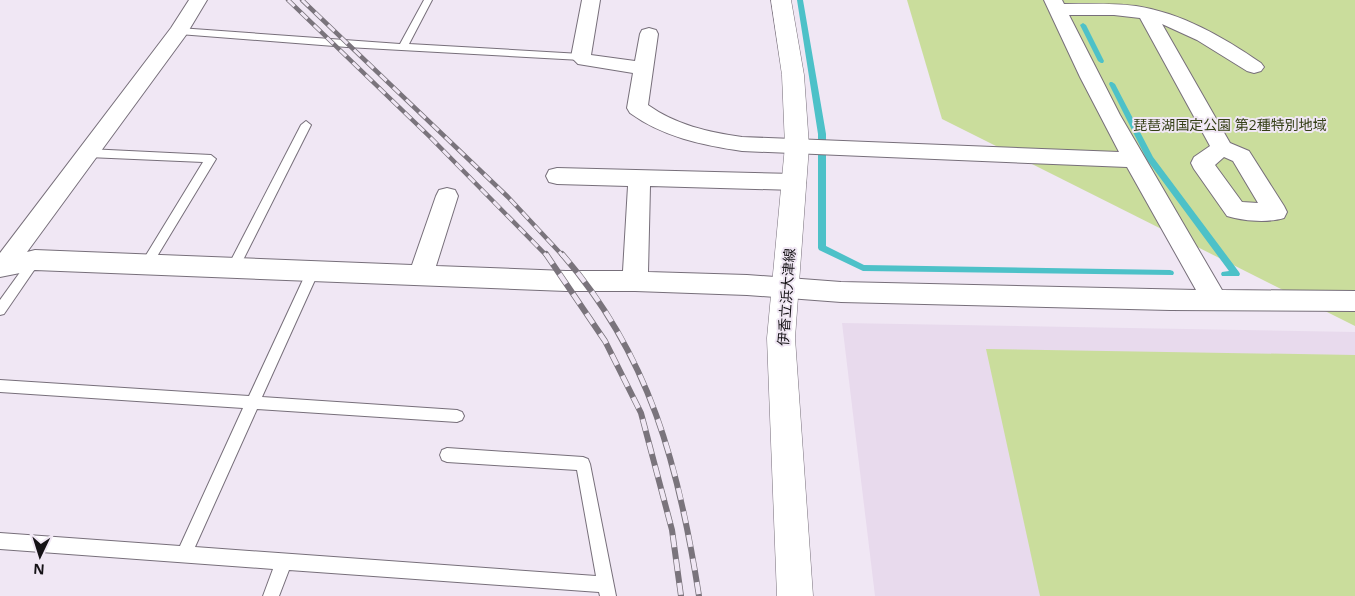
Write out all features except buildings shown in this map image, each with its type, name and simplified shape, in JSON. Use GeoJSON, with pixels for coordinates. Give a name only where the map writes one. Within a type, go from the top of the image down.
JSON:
{"type":"FeatureCollection","features":[{"type":"Feature","properties":{"kind":"main road","name":"伊香立浜大津線"},"geometry":{"type":"LineString","coordinates":[[781,0],[795,90],[815,146],[795,182],[781,338],[795,596]]}},
{"type":"Feature","properties":{"kind":"street"},"geometry":{"type":"LineString","coordinates":[[3,265],[179,32],[198,0]]}},
{"type":"Feature","properties":{"kind":"street"},"geometry":{"type":"LineString","coordinates":[[591,0],[581,57],[585,60],[618,66],[644,68]]}},
{"type":"Feature","properties":{"kind":"street"},"geometry":{"type":"LineString","coordinates":[[1214,300],[1134,160],[1069,37],[1055,5],[1147,14],[1180,24],[1221,44],[1254,67]]}},
{"type":"Feature","properties":{"kind":"street"},"geometry":{"type":"LineString","coordinates":[[1147,14],[1222,148]]}},
{"type":"Feature","properties":{"kind":"street"},"geometry":{"type":"LineString","coordinates":[[649,34],[637,108],[659,122],[720,141],[742,144],[1134,160]]}},
{"type":"Feature","properties":{"kind":"street"},"geometry":{"type":"LineString","coordinates":[[558,176],[795,182]]}},
{"type":"Feature","properties":{"kind":"street"},"geometry":{"type":"LineString","coordinates":[[634,281],[639,178]]}},
{"type":"Feature","properties":{"kind":"street"},"geometry":{"type":"LineString","coordinates":[[421,274],[447,196]]}},
{"type":"Feature","properties":{"kind":"street"},"geometry":{"type":"LineString","coordinates":[[3,265],[34,260],[566,281],[634,281],[841,292],[1355,301]]}},
{"type":"Feature","properties":{"kind":"lane"},"geometry":{"type":"LineString","coordinates":[[403,47],[428,0]]}},
{"type":"Feature","properties":{"kind":"lane"},"geometry":{"type":"LineString","coordinates":[[179,32],[581,57]]}},
{"type":"Feature","properties":{"kind":"lane"},"geometry":{"type":"LineString","coordinates":[[233,268],[306,125]]}},
{"type":"Feature","properties":{"kind":"lane"},"geometry":{"type":"LineString","coordinates":[[88,153],[211,159],[146,264]]}},
{"type":"Feature","properties":{"kind":"lane"},"geometry":{"type":"LineString","coordinates":[[0,310],[34,260]]}},
{"type":"Feature","properties":{"kind":"lane"},"geometry":{"type":"LineString","coordinates":[[184,554],[313,271]]}},
{"type":"Feature","properties":{"kind":"lane"},"geometry":{"type":"LineString","coordinates":[[0,386],[457,416]]}},
{"type":"Feature","properties":{"kind":"lane"},"geometry":{"type":"LineString","coordinates":[[0,541],[284,561],[607,590],[583,464],[447,454]]}},
{"type":"Feature","properties":{"kind":"lane"},"geometry":{"type":"LineString","coordinates":[[271,596],[284,561]]}},
{"type":"Feature","properties":{"kind":"shaded area"},"geometry":{"type":"Polygon","coordinates":[[[842,323],[1355,332],[1355,596],[875,596],[842,323]]]}},
{"type":"Feature","properties":{"kind":"green space","name":"琵琶湖国定公園 第2種特別地域"},"geometry":{"type":"Polygon","coordinates":[[[907,0],[1355,0],[1355,326],[942,119],[907,0]]]}},
{"type":"Feature","properties":{"kind":"green space"},"geometry":{"type":"Polygon","coordinates":[[[986,349],[1355,355],[1355,596],[1040,596],[986,349]]]}},
{"type":"Feature","properties":{"kind":"waterway"},"geometry":{"type":"LineString","coordinates":[[800,0],[822,134],[822,248],[863,268],[1170,273]]}},
{"type":"Feature","properties":{"kind":"waterway"},"geometry":{"type":"LineString","coordinates":[[1083,25],[1101,61]]}},
{"type":"Feature","properties":{"kind":"waterway"},"geometry":{"type":"LineString","coordinates":[[1112,84],[1150,158],[1236,274],[1225,274]]}},
{"type":"Feature","properties":{"kind":"railway"},"geometry":{"type":"LineString","coordinates":[[288,0],[430,137],[547,256]]}},
{"type":"Feature","properties":{"kind":"railway"},"geometry":{"type":"LineString","coordinates":[[302,0],[508,197],[563,256]]}},
{"type":"Feature","properties":{"kind":"railway"},"geometry":{"type":"LineString","coordinates":[[546,254],[605,341],[641,413],[672,530],[681,596]]}},
{"type":"Feature","properties":{"kind":"railway"},"geometry":{"type":"LineString","coordinates":[[562,254],[592,292],[618,332],[639,373],[656,414],[682,502],[699,596]]}}]}
